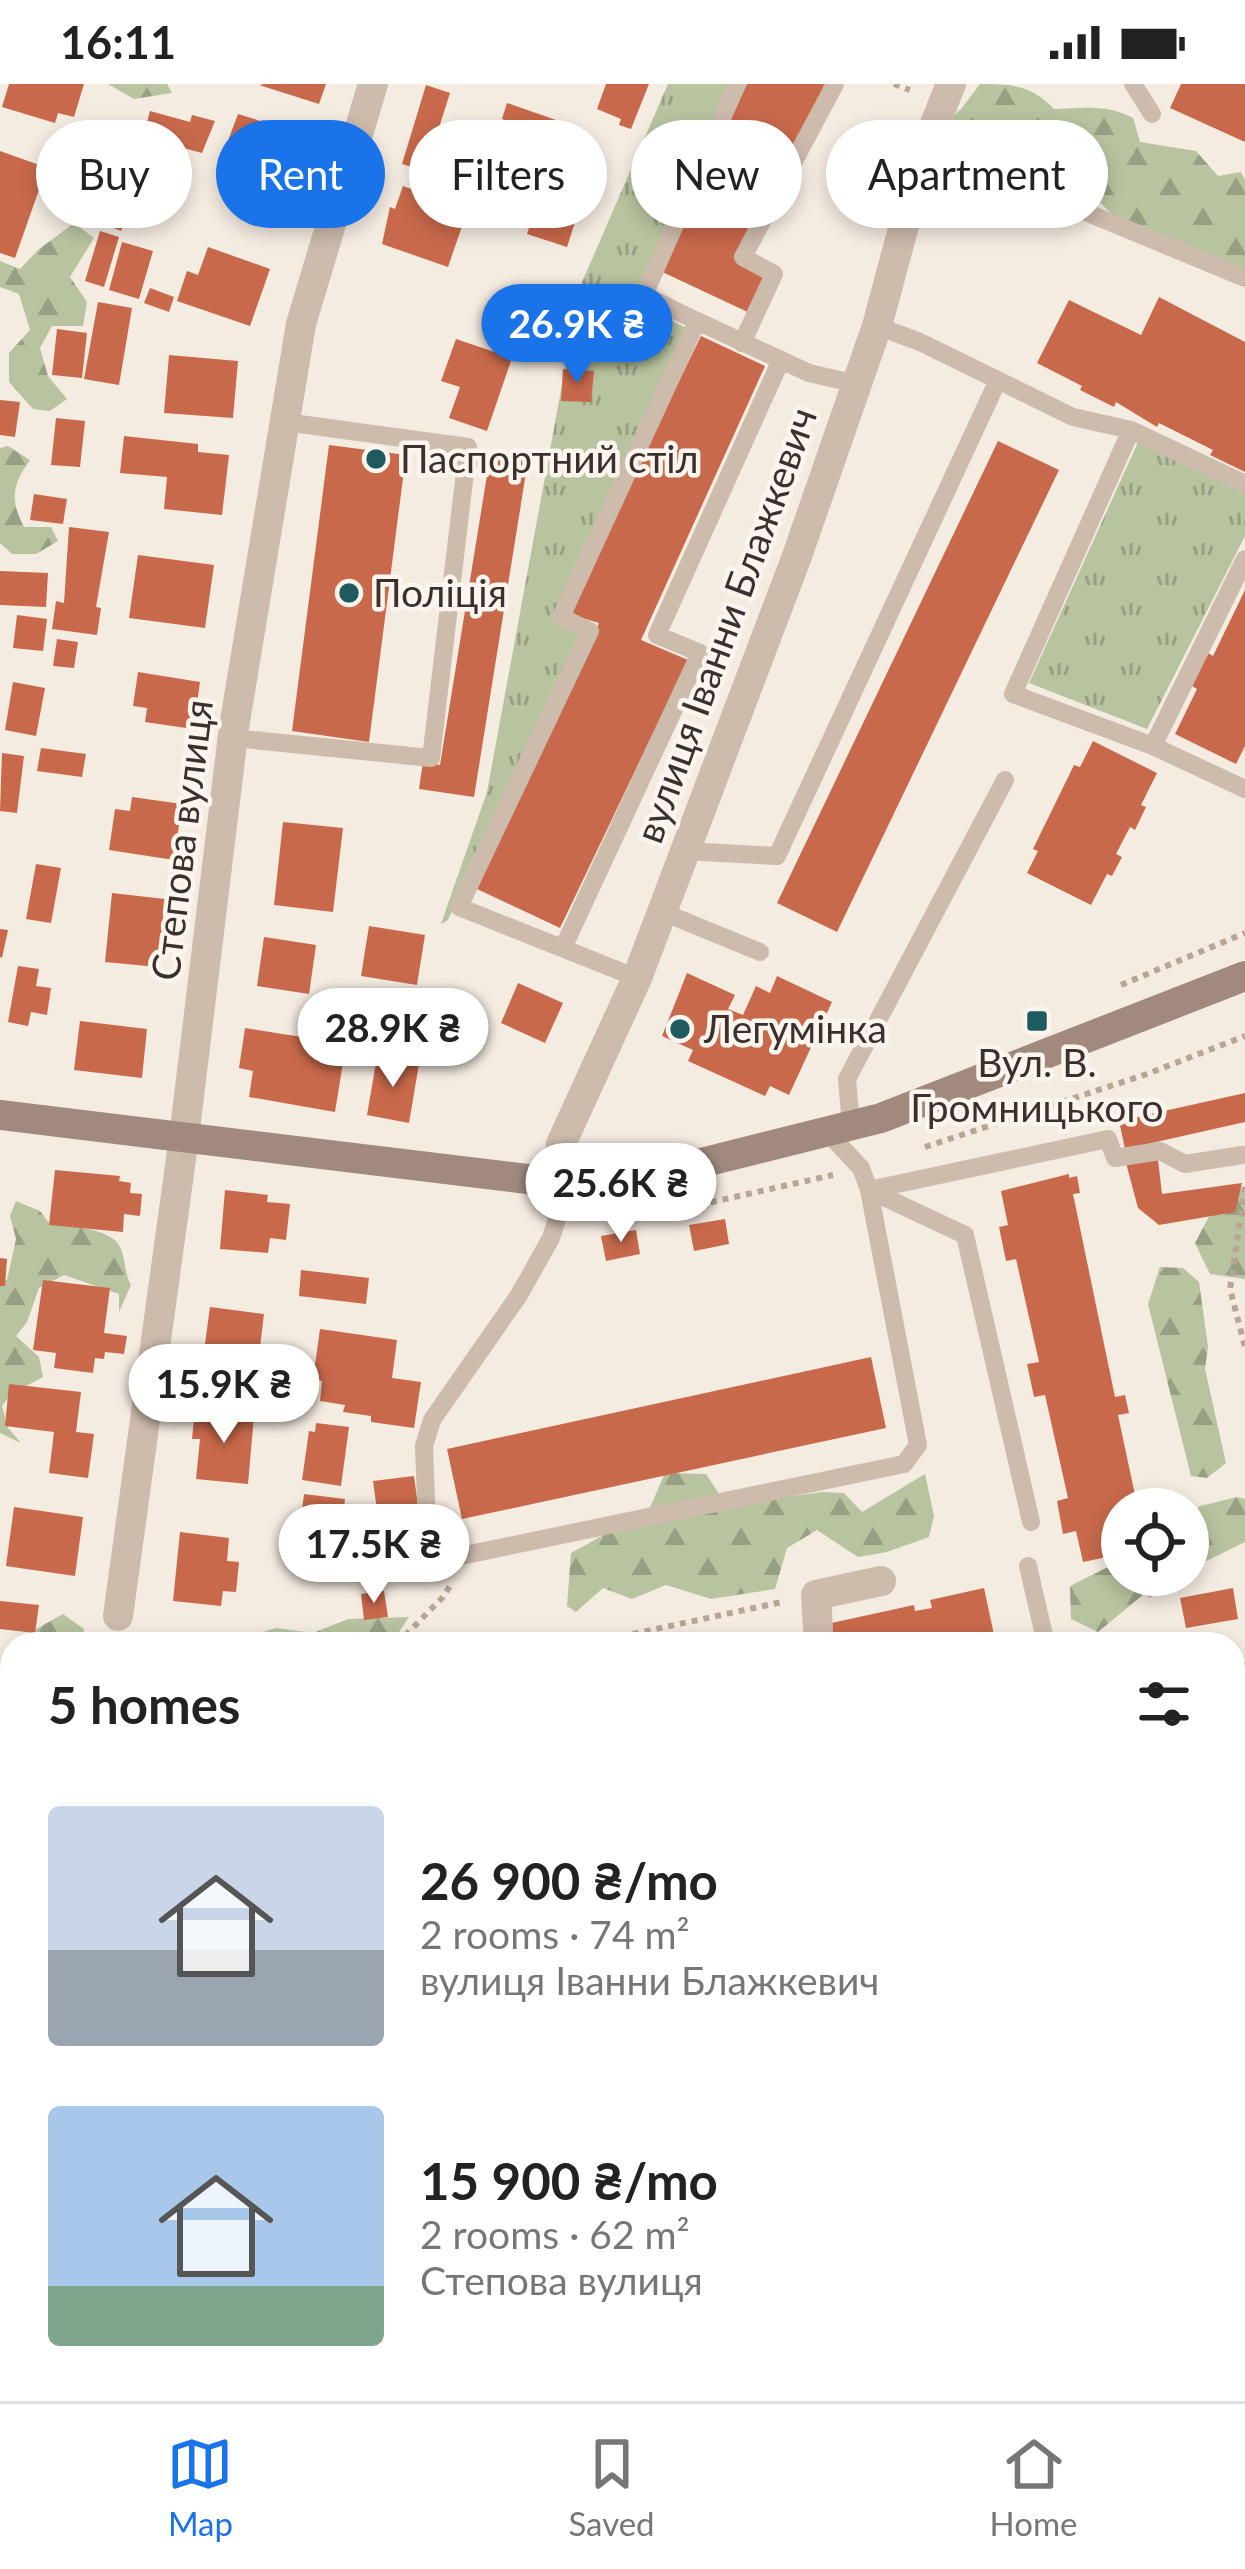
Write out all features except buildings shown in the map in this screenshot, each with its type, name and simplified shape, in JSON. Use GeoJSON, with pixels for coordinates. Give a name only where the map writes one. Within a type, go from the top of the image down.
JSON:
{"type":"FeatureCollection","features":[{"type":"Feature","properties":{"kind":"main road"},"geometry":{"type":"LineString","coordinates":[[0,1115],[568,1184],[697,1164],[900,1112],[1245,976]]}},
{"type":"Feature","properties":{"kind":"street","name":"Степова вулиця"},"geometry":{"type":"LineString","coordinates":[[118,1616],[233,738],[301,324],[373,84]]}},
{"type":"Feature","properties":{"kind":"street","name":"вулиця Іванни Блажкевич"},"geometry":{"type":"LineString","coordinates":[[936,120],[951,84]]}},
{"type":"Feature","properties":{"kind":"street","name":"вулиця Іванни Блажкевич"},"geometry":{"type":"LineString","coordinates":[[568,1184],[561,1144],[638,978],[796,556],[877,326],[903,228]]}},
{"type":"Feature","properties":{"kind":"street"},"geometry":{"type":"LineString","coordinates":[[818,1629],[816,1595],[881,1581]]}},
{"type":"Feature","properties":{"kind":"lane"},"geometry":{"type":"LineString","coordinates":[[737,84],[644,295],[809,373],[857,383]]}},
{"type":"Feature","properties":{"kind":"lane"},"geometry":{"type":"LineString","coordinates":[[742,343],[774,274],[743,257],[839,84],[850,89],[852,84]]}},
{"type":"Feature","properties":{"kind":"lane"},"geometry":{"type":"LineString","coordinates":[[1133,84],[1152,114]]}},
{"type":"Feature","properties":{"kind":"lane"},"geometry":{"type":"LineString","coordinates":[[1108,221],[1245,278]]}},
{"type":"Feature","properties":{"kind":"lane"},"geometry":{"type":"LineString","coordinates":[[638,978],[459,907],[590,631],[561,617],[697,320]]}},
{"type":"Feature","properties":{"kind":"lane"},"geometry":{"type":"LineString","coordinates":[[877,326],[1073,417],[1131,430],[1245,484]]}},
{"type":"Feature","properties":{"kind":"lane"},"geometry":{"type":"LineString","coordinates":[[562,948],[700,653],[657,635],[781,360]]}},
{"type":"Feature","properties":{"kind":"lane"},"geometry":{"type":"LineString","coordinates":[[683,851],[776,856],[998,380]]}},
{"type":"Feature","properties":{"kind":"lane"},"geometry":{"type":"LineString","coordinates":[[233,738],[431,758],[468,447],[285,422]]}},
{"type":"Feature","properties":{"kind":"lane"},"geometry":{"type":"LineString","coordinates":[[1131,430],[1013,694],[1154,746],[1245,789]]}},
{"type":"Feature","properties":{"kind":"lane"},"geometry":{"type":"LineString","coordinates":[[1154,746],[1245,559]]}},
{"type":"Feature","properties":{"kind":"lane"},"geometry":{"type":"LineString","coordinates":[[568,1184],[550,1238],[519,1295],[432,1420],[424,1445],[428,1553],[451,1558],[904,1464],[918,1445],[869,1190],[839,1129],[847,1079],[1005,780]]}},
{"type":"Feature","properties":{"kind":"lane"},"geometry":{"type":"LineString","coordinates":[[660,911],[760,952]]}},
{"type":"Feature","properties":{"kind":"lane"},"geometry":{"type":"LineString","coordinates":[[869,1190],[1108,1138],[1114,1158],[1160,1151],[1184,1165],[1242,1155]]}},
{"type":"Feature","properties":{"kind":"lane"},"geometry":{"type":"LineString","coordinates":[[869,1190],[965,1235],[1031,1522]]}},
{"type":"Feature","properties":{"kind":"lane"},"geometry":{"type":"LineString","coordinates":[[1028,1566],[1043,1632]]}},
{"type":"Feature","properties":{"kind":"path"},"geometry":{"type":"LineString","coordinates":[[894,84],[910,90]]}},
{"type":"Feature","properties":{"kind":"path"},"geometry":{"type":"LineString","coordinates":[[1117,987],[1245,933]]}},
{"type":"Feature","properties":{"kind":"path"},"geometry":{"type":"LineString","coordinates":[[1245,1187],[1230,1288],[1245,1348]]}},
{"type":"Feature","properties":{"kind":"path"},"geometry":{"type":"LineString","coordinates":[[409,1632],[443,1598],[469,1554]]}},
{"type":"Feature","properties":{"kind":"path"},"geometry":{"type":"LineString","coordinates":[[642,1632],[816,1595]]}},
{"type":"Feature","properties":{"kind":"green space"},"geometry":{"type":"Polygon","coordinates":[[[108,84],[167,84],[172,93],[134,99],[108,84]]]}},
{"type":"Feature","properties":{"kind":"green space"},"geometry":{"type":"Polygon","coordinates":[[[668,84],[731,84],[716,120],[652,120],[668,84]]]}},
{"type":"Feature","properties":{"kind":"green space"},"geometry":{"type":"Polygon","coordinates":[[[980,84],[1020,88],[1054,109],[1094,108],[1124,114],[1133,118],[1140,142],[1196,151],[1218,176],[1241,172],[1245,180],[1245,280],[1108,211],[1108,120],[949,120],[980,84]]]}},
{"type":"Feature","properties":{"kind":"green space"},"geometry":{"type":"Polygon","coordinates":[[[631,169],[631,228],[671,228],[639,303],[686,328],[580,631],[448,920],[441,924],[487,792],[580,287],[631,169]]]}},
{"type":"Feature","properties":{"kind":"green space"},"geometry":{"type":"Polygon","coordinates":[[[67,228],[81,228],[94,238],[70,277],[87,302],[83,326],[52,326],[40,348],[48,376],[67,399],[50,411],[33,409],[9,382],[9,353],[30,330],[19,294],[0,287],[0,261],[20,269],[67,228]]]}},
{"type":"Feature","properties":{"kind":"green space"},"geometry":{"type":"Polygon","coordinates":[[[1139,440],[1245,492],[1245,536],[1147,729],[1029,683],[1139,440]]]}},
{"type":"Feature","properties":{"kind":"green space"},"geometry":{"type":"Polygon","coordinates":[[[8,446],[30,460],[15,493],[24,527],[51,527],[58,541],[36,554],[12,554],[0,543],[0,448],[8,446]]]}},
{"type":"Feature","properties":{"kind":"green space"},"geometry":{"type":"Polygon","coordinates":[[[1245,1186],[1245,1279],[1210,1274],[1195,1243],[1214,1207],[1245,1186]]]}},
{"type":"Feature","properties":{"kind":"green space"},"geometry":{"type":"Polygon","coordinates":[[[16,1201],[40,1211],[49,1223],[99,1232],[115,1240],[131,1285],[119,1312],[119,1294],[64,1275],[39,1288],[27,1322],[16,1336],[39,1357],[43,1377],[11,1394],[2,1406],[8,1428],[21,1443],[0,1433],[0,1280],[7,1280],[16,1239],[10,1216],[16,1201]]]}},
{"type":"Feature","properties":{"kind":"green space"},"geometry":{"type":"Polygon","coordinates":[[[1160,1267],[1183,1268],[1199,1282],[1208,1347],[1205,1369],[1226,1463],[1207,1478],[1191,1476],[1148,1304],[1160,1267]]]}},
{"type":"Feature","properties":{"kind":"green space"},"geometry":{"type":"Polygon","coordinates":[[[665,1473],[706,1474],[727,1506],[822,1492],[844,1493],[862,1512],[925,1474],[934,1516],[929,1537],[858,1557],[817,1530],[787,1548],[775,1589],[711,1599],[666,1585],[632,1599],[603,1588],[576,1612],[567,1606],[571,1553],[649,1510],[665,1473]]]}},
{"type":"Feature","properties":{"kind":"green space"},"geometry":{"type":"Polygon","coordinates":[[[1245,1499],[1245,1542],[1209,1560],[1209,1504],[1245,1499]]]}},
{"type":"Feature","properties":{"kind":"green space"},"geometry":{"type":"Polygon","coordinates":[[[1101,1570],[1101,1596],[1142,1596],[1098,1632],[1071,1619],[1070,1586],[1101,1570]]]}},
{"type":"Feature","properties":{"kind":"green space"},"geometry":{"type":"Polygon","coordinates":[[[63,1614],[84,1629],[83,1632],[31,1632],[63,1614]]]}},
{"type":"Feature","properties":{"kind":"green space"},"geometry":{"type":"Polygon","coordinates":[[[409,1617],[399,1632],[316,1632],[348,1619],[409,1617]]]}},
{"type":"Feature","properties":{"kind":"place","name":"Паспортний стіл"},"geometry":{"type":"Point","coordinates":[376,459]}},
{"type":"Feature","properties":{"kind":"place","name":"Поліція"},"geometry":{"type":"Point","coordinates":[349,593]}},
{"type":"Feature","properties":{"kind":"place","name":"Вул. В. Громницького"},"geometry":{"type":"Point","coordinates":[1037,1021]}},
{"type":"Feature","properties":{"kind":"place","name":"Легумінка"},"geometry":{"type":"Point","coordinates":[680,1029]}}]}
